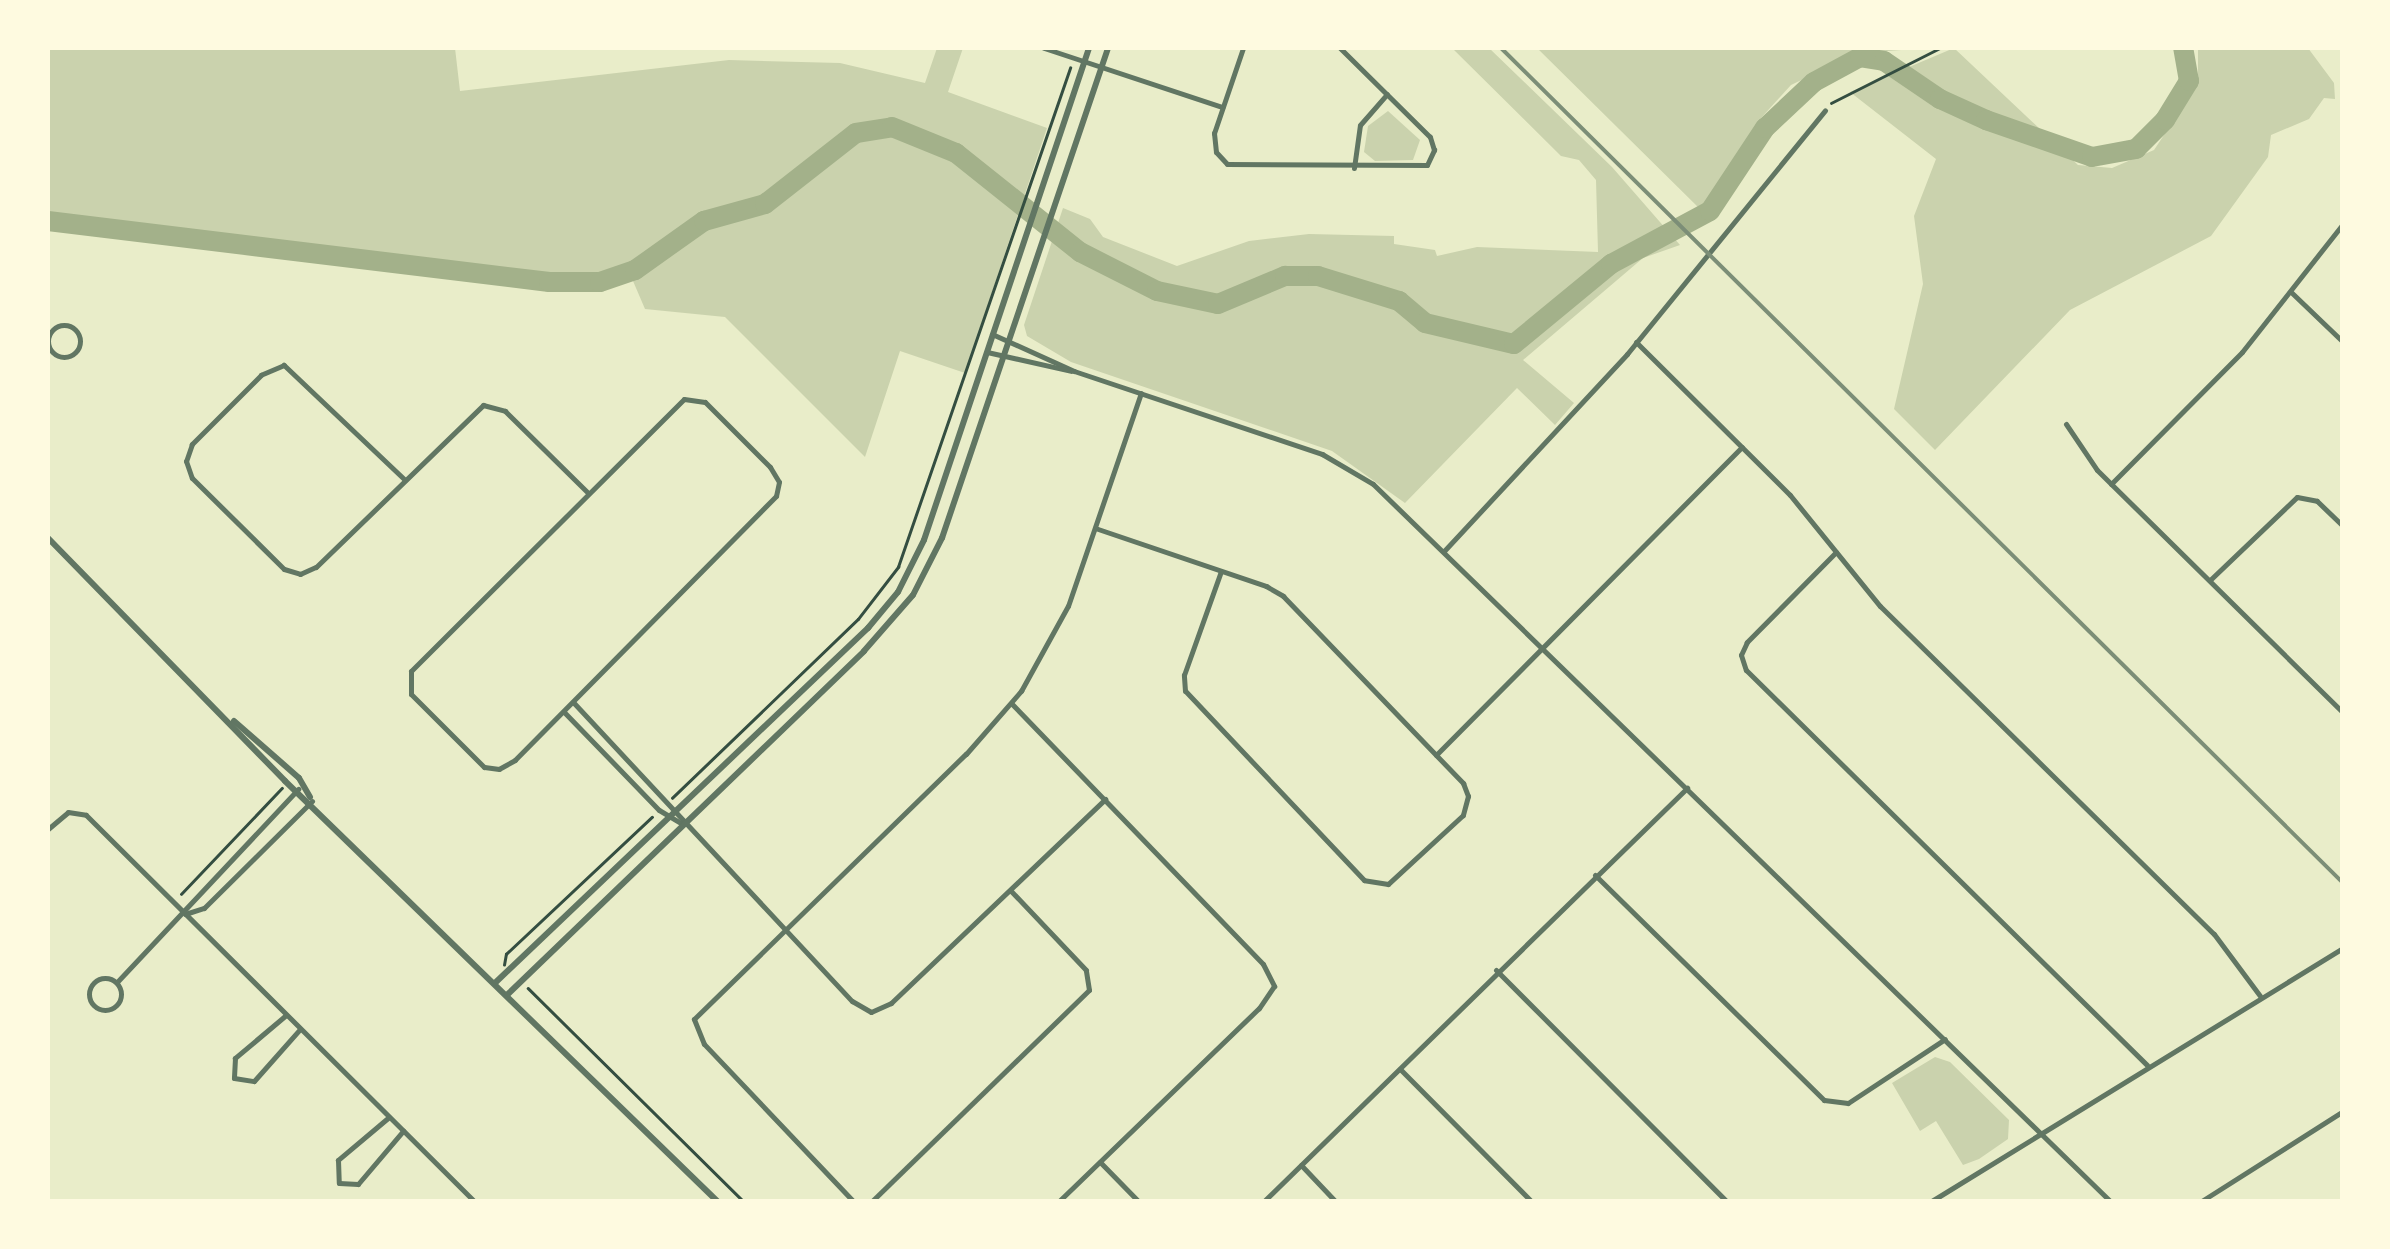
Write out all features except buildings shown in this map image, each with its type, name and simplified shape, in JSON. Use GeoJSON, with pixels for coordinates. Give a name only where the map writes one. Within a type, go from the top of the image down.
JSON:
{"type":"FeatureCollection","features":[{"type":"Feature","properties":{"kind":"street"},"geometry":{"type":"LineString","coordinates":[[1044,48],[1222,107]]}},
{"type":"Feature","properties":{"kind":"street"},"geometry":{"type":"LineString","coordinates":[[496,982],[898,592],[924,540],[1089,48]]}},
{"type":"Feature","properties":{"kind":"street"},"geometry":{"type":"LineString","coordinates":[[508,994],[872,644],[913,595],[942,538],[1108,48]]}},
{"type":"Feature","properties":{"kind":"street"},"geometry":{"type":"LineString","coordinates":[[1244,48],[1222,107],[1214,142],[1227,164],[1421,168],[1433,155],[1430,137],[1340,48]]}},
{"type":"Feature","properties":{"kind":"street"},"geometry":{"type":"LineString","coordinates":[[1354,168],[1360,125],[1387,94]]}},
{"type":"Feature","properties":{"kind":"street"},"geometry":{"type":"LineString","coordinates":[[1444,551],[1636,342],[1825,110]]}},
{"type":"Feature","properties":{"kind":"street"},"geometry":{"type":"LineString","coordinates":[[2111,484],[2292,293],[2342,224]]}},
{"type":"Feature","properties":{"kind":"street"},"geometry":{"type":"LineString","coordinates":[[2292,293],[2342,341]]}},
{"type":"Feature","properties":{"kind":"street"},"geometry":{"type":"LineString","coordinates":[[53,328],[76,330],[74,353],[48,356],[53,328]]}},
{"type":"Feature","properties":{"kind":"street"},"geometry":{"type":"LineString","coordinates":[[992,334],[1074,371],[1343,464],[1444,551],[2111,1202]]}},
{"type":"Feature","properties":{"kind":"street"},"geometry":{"type":"LineString","coordinates":[[1636,342],[1742,447],[1880,606],[2214,934],[2260,996]]}},
{"type":"Feature","properties":{"kind":"street"},"geometry":{"type":"LineString","coordinates":[[987,352],[1074,371]]}},
{"type":"Feature","properties":{"kind":"street"},"geometry":{"type":"LineString","coordinates":[[404,479],[284,365],[260,375],[192,444],[186,461],[192,478],[295,574],[316,567],[404,479],[468,415],[488,404],[506,411],[587,492]]}},
{"type":"Feature","properties":{"kind":"street"},"geometry":{"type":"LineString","coordinates":[[854,1202],[704,1044],[693,1024],[708,999],[1012,704],[1062,620],[1141,393]]}},
{"type":"Feature","properties":{"kind":"street"},"geometry":{"type":"LineString","coordinates":[[688,398],[712,408],[779,482],[774,500],[574,702],[510,764],[488,769],[415,700],[408,682],[414,666],[587,492],[688,398]]}},
{"type":"Feature","properties":{"kind":"street"},"geometry":{"type":"LineString","coordinates":[[2066,424],[2111,484],[2342,712]]}},
{"type":"Feature","properties":{"kind":"street"},"geometry":{"type":"LineString","coordinates":[[1436,755],[1742,447]]}},
{"type":"Feature","properties":{"kind":"street"},"geometry":{"type":"LineString","coordinates":[[2209,581],[2292,499],[2312,498],[2342,524]]}},
{"type":"Feature","properties":{"kind":"street"},"geometry":{"type":"LineString","coordinates":[[1095,528],[1220,571],[1292,603],[1467,790],[1466,809],[1393,881],[1369,884],[1185,691],[1184,674],[1220,571]]}},
{"type":"Feature","properties":{"kind":"street"},"geometry":{"type":"LineString","coordinates":[[48,538],[718,1202]]}},
{"type":"Feature","properties":{"kind":"street"},"geometry":{"type":"LineString","coordinates":[[1836,552],[1741,655],[1752,676],[2148,1065]]}},
{"type":"Feature","properties":{"kind":"street"},"geometry":{"type":"LineString","coordinates":[[574,702],[672,813]]}},
{"type":"Feature","properties":{"kind":"street"},"geometry":{"type":"LineString","coordinates":[[1012,704],[1262,964],[1274,986],[1259,1008],[1058,1202]]}},
{"type":"Feature","properties":{"kind":"street"},"geometry":{"type":"LineString","coordinates":[[564,711],[685,826],[858,1006],[878,1011],[1106,799]]}},
{"type":"Feature","properties":{"kind":"street"},"geometry":{"type":"LineString","coordinates":[[116,982],[106,978],[92,984],[96,1007],[117,1005],[116,982],[185,914],[192,896],[299,788]]}},
{"type":"Feature","properties":{"kind":"street"},"geometry":{"type":"LineString","coordinates":[[1264,1202],[1496,970],[1687,788]]}},
{"type":"Feature","properties":{"kind":"street"},"geometry":{"type":"LineString","coordinates":[[185,914],[204,908],[312,801]]}},
{"type":"Feature","properties":{"kind":"street"},"geometry":{"type":"LineString","coordinates":[[48,829],[64,813],[82,813],[475,1202]]}},
{"type":"Feature","properties":{"kind":"street"},"geometry":{"type":"LineString","coordinates":[[1595,875],[1824,1100],[1848,1102],[1945,1039]]}},
{"type":"Feature","properties":{"kind":"street"},"geometry":{"type":"LineString","coordinates":[[872,1202],[1088,990],[1086,970],[1010,890]]}},
{"type":"Feature","properties":{"kind":"street"},"geometry":{"type":"LineString","coordinates":[[1930,1202],[2342,949]]}},
{"type":"Feature","properties":{"kind":"street"},"geometry":{"type":"LineString","coordinates":[[1496,970],[1727,1202]]}},
{"type":"Feature","properties":{"kind":"street"},"geometry":{"type":"LineString","coordinates":[[286,1015],[235,1058],[234,1078],[254,1081],[300,1029]]}},
{"type":"Feature","properties":{"kind":"street"},"geometry":{"type":"LineString","coordinates":[[1399,1068],[1532,1202]]}},
{"type":"Feature","properties":{"kind":"street"},"geometry":{"type":"LineString","coordinates":[[2200,1202],[2342,1112]]}},
{"type":"Feature","properties":{"kind":"street"},"geometry":{"type":"LineString","coordinates":[[390,1117],[338,1160],[340,1183],[358,1184],[403,1131]]}},
{"type":"Feature","properties":{"kind":"street"},"geometry":{"type":"LineString","coordinates":[[1100,1162],[1139,1202]]}},
{"type":"Feature","properties":{"kind":"street"},"geometry":{"type":"LineString","coordinates":[[1301,1166],[1336,1202]]}},
{"type":"Feature","properties":{"kind":"path"},"geometry":{"type":"LineString","coordinates":[[1831,102],[1847,89],[1940,48]]}},
{"type":"Feature","properties":{"kind":"path"},"geometry":{"type":"LineString","coordinates":[[675,794],[858,619],[894,574],[917,524],[1070,67]]}},
{"type":"Feature","properties":{"kind":"path"},"geometry":{"type":"LineString","coordinates":[[185,890],[280,789]]}},
{"type":"Feature","properties":{"kind":"path"},"geometry":{"type":"LineString","coordinates":[[503,964],[506,954],[652,817]]}},
{"type":"Feature","properties":{"kind":"path"},"geometry":{"type":"LineString","coordinates":[[528,988],[744,1202]]}},
{"type":"Feature","properties":{"kind":"green space"},"geometry":{"type":"Polygon","coordinates":[[[48,48],[455,48],[460,91],[729,60],[840,63],[925,83],[937,48],[963,48],[948,92],[1047,128],[965,373],[900,351],[865,457],[725,317],[645,309],[627,267],[586,277],[48,214],[48,48]]]}},
{"type":"Feature","properties":{"kind":"green space"},"geometry":{"type":"Polygon","coordinates":[[[1452,48],[1489,48],[1612,167],[1680,245],[1643,258],[1523,360],[1574,403],[1555,425],[1517,388],[1405,503],[1332,451],[1071,362],[1027,336],[1024,325],[1063,208],[1090,219],[1103,237],[1177,266],[1249,241],[1309,234],[1394,236],[1394,244],[1435,250],[1437,256],[1477,247],[1598,252],[1596,180],[1579,160],[1561,156],[1452,48]]]}},
{"type":"Feature","properties":{"kind":"green space"},"geometry":{"type":"Polygon","coordinates":[[[1537,48],[1930,48],[1858,53],[1791,85],[1761,118],[1701,210],[1537,48]]]}},
{"type":"Feature","properties":{"kind":"green space"},"geometry":{"type":"Polygon","coordinates":[[[1954,48],[2078,165],[2112,168],[2154,150],[2198,84],[2198,50],[2188,48],[2308,48],[2334,83],[2335,99],[2324,98],[2309,119],[2271,135],[2268,157],[2211,236],[2070,310],[1935,450],[1894,409],[1923,284],[1914,216],[1936,159],[1850,92],[1954,48]]]}},
{"type":"Feature","properties":{"kind":"green space"},"geometry":{"type":"Polygon","coordinates":[[[1388,111],[1420,140],[1413,160],[1375,161],[1364,152],[1368,126],[1388,111]]]}},
{"type":"Feature","properties":{"kind":"green space"},"geometry":{"type":"Polygon","coordinates":[[[1935,1057],[1950,1062],[2009,1120],[2008,1139],[1963,1165],[1936,1121],[1920,1131],[1892,1083],[1935,1057]]]}},
{"type":"Feature","properties":{"kind":"waterway"},"geometry":{"type":"LineString","coordinates":[[48,221],[549,282],[600,282],[635,270],[704,221],[765,204],[856,133],[892,127],[956,153],[1080,252],[1157,291],[1218,304],[1285,276],[1318,276],[1399,301],[1425,323],[1514,344],[1611,264],[1710,211],[1765,128],[1814,82],[1860,57],[1884,61],[1940,99],[1986,120],[2092,157],[2136,149],[2165,120],[2189,81],[2183,48]]}},
{"type":"Feature","properties":{"kind":"railway"},"geometry":{"type":"LineString","coordinates":[[1501,48],[2342,882]]}}]}
